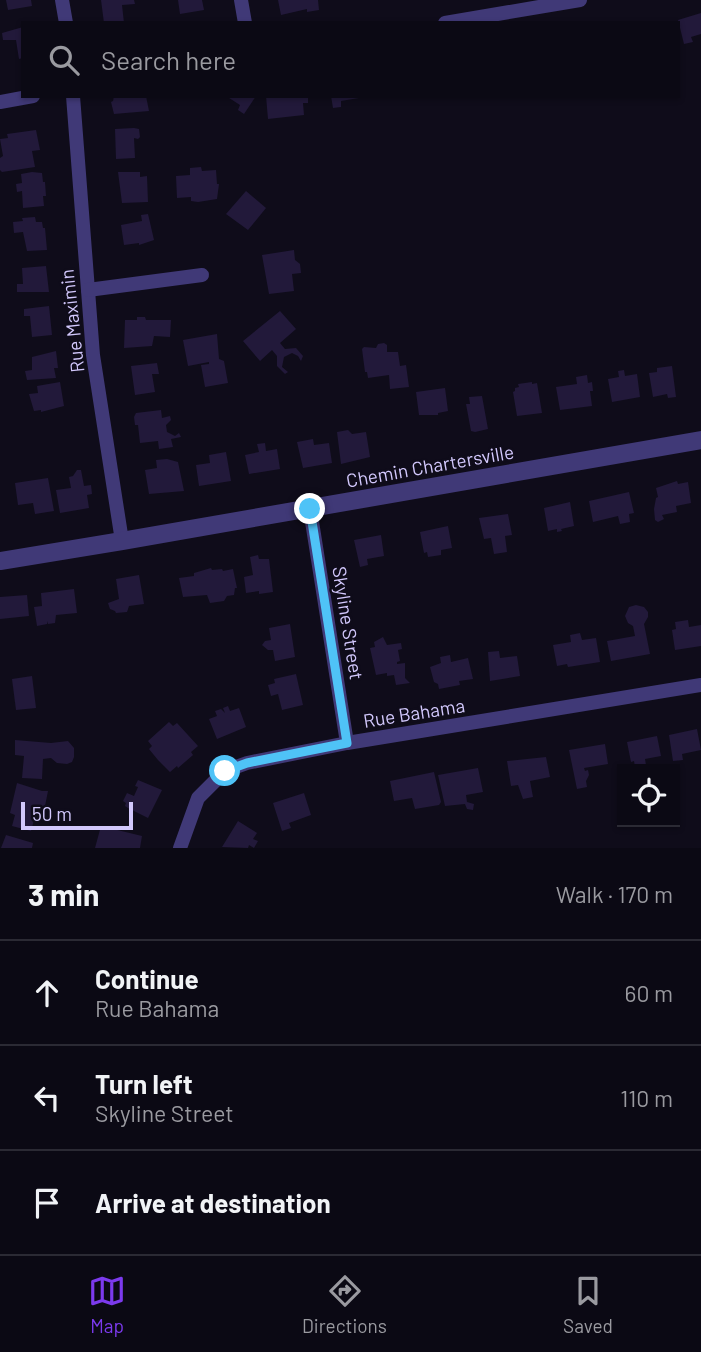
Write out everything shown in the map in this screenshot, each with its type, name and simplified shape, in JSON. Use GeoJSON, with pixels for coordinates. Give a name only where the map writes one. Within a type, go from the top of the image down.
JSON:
{"type":"FeatureCollection","features":[{"type":"Feature","properties":{"kind":"street"},"geometry":{"type":"LineString","coordinates":[[62,0],[66,21]]}},
{"type":"Feature","properties":{"kind":"street"},"geometry":{"type":"LineString","coordinates":[[241,0],[245,21]]}},
{"type":"Feature","properties":{"kind":"street"},"geometry":{"type":"LineString","coordinates":[[457,21],[580,0]]}},
{"type":"Feature","properties":{"kind":"street"},"geometry":{"type":"LineString","coordinates":[[0,102],[22,98]]}},
{"type":"Feature","properties":{"kind":"street","name":"Rue Maximin"},"geometry":{"type":"LineString","coordinates":[[73,98],[93,355],[122,541]]}},
{"type":"Feature","properties":{"kind":"street"},"geometry":{"type":"LineString","coordinates":[[88,290],[202,275]]}},
{"type":"Feature","properties":{"kind":"street","name":"Chemin Chartersville"},"geometry":{"type":"LineString","coordinates":[[0,561],[701,440]]}},
{"type":"Feature","properties":{"kind":"street","name":"Skyline Street"},"geometry":{"type":"LineString","coordinates":[[310,509],[347,743]]}},
{"type":"Feature","properties":{"kind":"street","name":"Rue Bahama"},"geometry":{"type":"LineString","coordinates":[[180,848],[198,798],[225,771],[247,763],[347,743],[701,685]]}},
{"type":"Feature","properties":{"kind":"building"},"geometry":{"type":"Polygon","coordinates":[[[6,0],[31,0],[32,6],[8,10],[6,0]]]}},
{"type":"Feature","properties":{"kind":"building"},"geometry":{"type":"Polygon","coordinates":[[[101,0],[134,0],[135,4],[122,5],[124,21],[104,21],[101,0]]]}},
{"type":"Feature","properties":{"kind":"building"},"geometry":{"type":"Polygon","coordinates":[[[178,0],[202,0],[204,10],[180,14],[178,0]]]}},
{"type":"Feature","properties":{"kind":"building"},"geometry":{"type":"Polygon","coordinates":[[[278,0],[318,0],[319,10],[307,12],[307,9],[281,15],[278,0]]]}},
{"type":"Feature","properties":{"kind":"building"},"geometry":{"type":"Polygon","coordinates":[[[701,13],[701,34],[691,37],[693,42],[684,44],[678,20],[701,13]]]}},
{"type":"Feature","properties":{"kind":"building"},"geometry":{"type":"Polygon","coordinates":[[[21,28],[21,58],[16,40],[3,40],[2,33],[21,28]]]}},
{"type":"Feature","properties":{"kind":"building"},"geometry":{"type":"Polygon","coordinates":[[[114,98],[146,98],[149,111],[114,114],[114,98]]]}},
{"type":"Feature","properties":{"kind":"building"},"geometry":{"type":"Polygon","coordinates":[[[229,98],[255,98],[244,114],[238,110],[240,105],[229,98]]]}},
{"type":"Feature","properties":{"kind":"building"},"geometry":{"type":"Polygon","coordinates":[[[266,98],[308,98],[308,103],[303,103],[304,115],[268,119],[266,98]]]}},
{"type":"Feature","properties":{"kind":"building"},"geometry":{"type":"Polygon","coordinates":[[[331,98],[359,98],[341,101],[341,107],[333,108],[331,98]]]}},
{"type":"Feature","properties":{"kind":"building"},"geometry":{"type":"Polygon","coordinates":[[[115,129],[139,129],[140,137],[134,138],[135,158],[116,159],[115,129]]]}},
{"type":"Feature","properties":{"kind":"building"},"geometry":{"type":"Polygon","coordinates":[[[36,130],[40,150],[32,151],[35,167],[2,172],[0,139],[8,138],[7,134],[36,130]]]}},
{"type":"Feature","properties":{"kind":"building"},"geometry":{"type":"Polygon","coordinates":[[[201,167],[202,171],[216,170],[219,184],[217,199],[198,202],[191,201],[191,197],[177,198],[176,176],[190,175],[190,168],[201,167]]]}},
{"type":"Feature","properties":{"kind":"building"},"geometry":{"type":"Polygon","coordinates":[[[118,172],[140,172],[140,177],[147,176],[148,202],[122,203],[118,172]]]}},
{"type":"Feature","properties":{"kind":"building"},"geometry":{"type":"Polygon","coordinates":[[[42,173],[46,196],[43,196],[44,206],[23,208],[22,191],[17,192],[16,184],[22,183],[21,174],[42,173]]]}},
{"type":"Feature","properties":{"kind":"building"},"geometry":{"type":"Polygon","coordinates":[[[246,191],[266,208],[248,230],[226,214],[246,191]]]}},
{"type":"Feature","properties":{"kind":"building"},"geometry":{"type":"Polygon","coordinates":[[[148,214],[154,240],[139,245],[124,245],[121,225],[142,221],[141,215],[148,214]]]}},
{"type":"Feature","properties":{"kind":"building"},"geometry":{"type":"Polygon","coordinates":[[[35,217],[36,222],[42,222],[45,228],[47,250],[27,251],[23,232],[14,233],[13,222],[35,217]]]}},
{"type":"Feature","properties":{"kind":"building"},"geometry":{"type":"Polygon","coordinates":[[[294,250],[301,273],[292,274],[294,291],[269,294],[262,255],[294,250]]]}},
{"type":"Feature","properties":{"kind":"building"},"geometry":{"type":"Polygon","coordinates":[[[46,266],[49,292],[17,292],[17,284],[23,284],[22,268],[46,266]]]}},
{"type":"Feature","properties":{"kind":"building"},"geometry":{"type":"Polygon","coordinates":[[[49,306],[52,335],[32,337],[30,316],[24,316],[24,309],[49,306]]]}},
{"type":"Feature","properties":{"kind":"building"},"geometry":{"type":"Polygon","coordinates":[[[280,311],[296,329],[280,343],[285,349],[296,348],[303,356],[301,361],[292,353],[284,357],[282,367],[288,372],[285,374],[277,366],[277,356],[272,350],[260,361],[243,341],[280,311]]]}},
{"type":"Feature","properties":{"kind":"building"},"geometry":{"type":"Polygon","coordinates":[[[137,317],[145,317],[146,320],[171,320],[170,337],[154,336],[152,346],[124,348],[125,320],[137,320],[137,317]]]}},
{"type":"Feature","properties":{"kind":"building"},"geometry":{"type":"Polygon","coordinates":[[[217,334],[219,359],[224,361],[228,383],[205,387],[201,365],[209,362],[188,366],[183,340],[217,334]]]}},
{"type":"Feature","properties":{"kind":"building"},"geometry":{"type":"Polygon","coordinates":[[[378,344],[387,345],[387,352],[398,352],[400,366],[406,365],[409,387],[390,389],[389,375],[368,378],[362,349],[376,348],[378,344]]]}},
{"type":"Feature","properties":{"kind":"building"},"geometry":{"type":"Polygon","coordinates":[[[56,351],[56,378],[27,380],[25,371],[32,370],[32,357],[56,351]]]}},
{"type":"Feature","properties":{"kind":"building"},"geometry":{"type":"Polygon","coordinates":[[[157,363],[159,374],[152,374],[155,392],[135,395],[131,366],[157,363]]]}},
{"type":"Feature","properties":{"kind":"building"},"geometry":{"type":"Polygon","coordinates":[[[672,366],[676,397],[668,398],[667,394],[653,397],[649,373],[657,372],[657,368],[672,366]]]}},
{"type":"Feature","properties":{"kind":"building"},"geometry":{"type":"Polygon","coordinates":[[[624,370],[625,376],[637,374],[640,397],[612,402],[608,379],[619,377],[618,371],[624,370]]]}},
{"type":"Feature","properties":{"kind":"building"},"geometry":{"type":"Polygon","coordinates":[[[587,375],[588,383],[592,382],[592,406],[560,410],[556,387],[577,384],[576,377],[587,375]]]}},
{"type":"Feature","properties":{"kind":"building"},"geometry":{"type":"Polygon","coordinates":[[[60,382],[64,406],[41,412],[34,411],[29,394],[38,393],[37,386],[60,382]]]}},
{"type":"Feature","properties":{"kind":"building"},"geometry":{"type":"Polygon","coordinates":[[[537,383],[542,413],[517,416],[513,392],[519,387],[518,384],[537,383]]]}},
{"type":"Feature","properties":{"kind":"building"},"geometry":{"type":"Polygon","coordinates":[[[445,388],[448,411],[438,415],[419,415],[416,392],[445,388]]]}},
{"type":"Feature","properties":{"kind":"building"},"geometry":{"type":"Polygon","coordinates":[[[482,396],[488,429],[471,431],[466,404],[470,404],[469,397],[482,396]]]}},
{"type":"Feature","properties":{"kind":"building"},"geometry":{"type":"Polygon","coordinates":[[[161,410],[162,418],[170,416],[171,420],[166,425],[167,432],[175,436],[179,433],[181,437],[171,439],[173,447],[159,449],[158,441],[140,443],[138,425],[135,425],[136,413],[161,410]]]}},
{"type":"Feature","properties":{"kind":"building"},"geometry":{"type":"Polygon","coordinates":[[[348,430],[352,434],[366,432],[370,457],[341,464],[337,432],[348,430]]]}},
{"type":"Feature","properties":{"kind":"building"},"geometry":{"type":"Polygon","coordinates":[[[313,439],[314,445],[329,443],[332,463],[303,468],[297,442],[313,439]]]}},
{"type":"Feature","properties":{"kind":"building"},"geometry":{"type":"Polygon","coordinates":[[[265,443],[266,451],[277,449],[280,469],[249,474],[245,455],[259,452],[257,444],[265,443]]]}},
{"type":"Feature","properties":{"kind":"building"},"geometry":{"type":"Polygon","coordinates":[[[226,452],[231,481],[199,486],[196,465],[210,463],[209,455],[226,452]]]}},
{"type":"Feature","properties":{"kind":"building"},"geometry":{"type":"Polygon","coordinates":[[[156,460],[178,462],[184,491],[149,494],[145,470],[157,468],[156,460]]]}},
{"type":"Feature","properties":{"kind":"building"},"geometry":{"type":"Polygon","coordinates":[[[81,470],[84,486],[91,485],[92,494],[87,495],[89,508],[60,513],[56,490],[71,488],[69,477],[81,470]]]}},
{"type":"Feature","properties":{"kind":"building"},"geometry":{"type":"Polygon","coordinates":[[[48,478],[54,511],[35,514],[33,503],[18,505],[15,483],[48,478]]]}},
{"type":"Feature","properties":{"kind":"building"},"geometry":{"type":"Polygon","coordinates":[[[677,481],[678,484],[688,482],[691,503],[676,506],[677,512],[662,515],[664,519],[658,522],[655,520],[654,509],[658,497],[656,488],[677,481]]]}},
{"type":"Feature","properties":{"kind":"building"},"geometry":{"type":"Polygon","coordinates":[[[629,492],[634,513],[629,514],[630,522],[620,524],[618,516],[593,522],[589,501],[629,492]]]}},
{"type":"Feature","properties":{"kind":"building"},"geometry":{"type":"Polygon","coordinates":[[[570,502],[574,526],[557,532],[557,529],[548,531],[544,508],[570,502]]]}},
{"type":"Feature","properties":{"kind":"building"},"geometry":{"type":"Polygon","coordinates":[[[508,514],[512,535],[505,536],[507,552],[494,554],[491,538],[484,539],[479,518],[508,514]]]}},
{"type":"Feature","properties":{"kind":"building"},"geometry":{"type":"Polygon","coordinates":[[[448,526],[452,548],[441,550],[441,555],[428,557],[427,552],[424,553],[420,532],[448,526]]]}},
{"type":"Feature","properties":{"kind":"building"},"geometry":{"type":"Polygon","coordinates":[[[381,535],[384,556],[367,559],[368,565],[360,567],[354,540],[381,535]]]}},
{"type":"Feature","properties":{"kind":"building"},"geometry":{"type":"Polygon","coordinates":[[[258,555],[259,559],[269,559],[273,592],[246,593],[244,577],[253,575],[250,557],[258,555]]]}},
{"type":"Feature","properties":{"kind":"building"},"geometry":{"type":"Polygon","coordinates":[[[211,568],[223,571],[233,569],[237,588],[234,595],[227,596],[224,601],[210,603],[207,595],[183,597],[179,578],[194,576],[194,573],[211,568]]]}},
{"type":"Feature","properties":{"kind":"building"},"geometry":{"type":"Polygon","coordinates":[[[139,575],[144,604],[129,606],[127,612],[116,613],[110,609],[108,603],[119,599],[116,579],[139,575]]]}},
{"type":"Feature","properties":{"kind":"building"},"geometry":{"type":"Polygon","coordinates":[[[74,589],[77,613],[56,615],[55,623],[48,624],[48,621],[47,624],[37,626],[34,607],[42,606],[41,593],[74,589]]]}},
{"type":"Feature","properties":{"kind":"building"},"geometry":{"type":"Polygon","coordinates":[[[27,595],[29,616],[0,619],[0,597],[27,595]]]}},
{"type":"Feature","properties":{"kind":"building"},"geometry":{"type":"Polygon","coordinates":[[[629,607],[644,607],[648,612],[644,624],[650,654],[611,661],[607,641],[635,636],[633,626],[625,616],[629,607]]]}},
{"type":"Feature","properties":{"kind":"building"},"geometry":{"type":"Polygon","coordinates":[[[688,620],[689,627],[701,625],[701,646],[675,650],[672,630],[676,629],[675,622],[688,620]]]}},
{"type":"Feature","properties":{"kind":"building"},"geometry":{"type":"Polygon","coordinates":[[[290,624],[295,657],[275,661],[273,650],[262,645],[271,640],[269,628],[290,624]]]}},
{"type":"Feature","properties":{"kind":"building"},"geometry":{"type":"Polygon","coordinates":[[[580,633],[582,640],[596,638],[600,662],[557,666],[553,645],[571,642],[570,635],[580,633]]]}},
{"type":"Feature","properties":{"kind":"building"},"geometry":{"type":"Polygon","coordinates":[[[383,637],[387,645],[401,643],[402,649],[398,650],[400,661],[397,664],[405,663],[405,678],[410,683],[396,685],[394,675],[376,675],[370,648],[375,647],[374,642],[383,637]]]}},
{"type":"Feature","properties":{"kind":"building"},"geometry":{"type":"Polygon","coordinates":[[[499,651],[500,658],[517,656],[520,676],[490,681],[488,652],[499,651]]]}},
{"type":"Feature","properties":{"kind":"building"},"geometry":{"type":"Polygon","coordinates":[[[450,655],[451,662],[468,658],[473,679],[439,689],[430,667],[441,663],[440,657],[450,655]]]}},
{"type":"Feature","properties":{"kind":"building"},"geometry":{"type":"Polygon","coordinates":[[[296,674],[303,705],[282,710],[278,694],[271,696],[268,685],[275,683],[274,679],[296,674]]]}},
{"type":"Feature","properties":{"kind":"building"},"geometry":{"type":"Polygon","coordinates":[[[32,676],[36,708],[16,710],[12,679],[32,676]]]}},
{"type":"Feature","properties":{"kind":"building"},"geometry":{"type":"Polygon","coordinates":[[[228,706],[230,711],[239,708],[246,727],[217,739],[209,719],[217,716],[215,711],[221,709],[225,713],[223,708],[228,706]]]}},
{"type":"Feature","properties":{"kind":"building"},"geometry":{"type":"Polygon","coordinates":[[[169,722],[173,726],[177,723],[198,746],[191,752],[193,755],[170,772],[149,749],[152,746],[148,741],[169,722]]]}},
{"type":"Feature","properties":{"kind":"building"},"geometry":{"type":"Polygon","coordinates":[[[697,729],[701,750],[682,754],[683,760],[673,761],[669,735],[697,729]]]}},
{"type":"Feature","properties":{"kind":"building"},"geometry":{"type":"Polygon","coordinates":[[[657,736],[661,756],[645,759],[646,764],[634,764],[634,761],[631,762],[627,742],[657,736]]]}},
{"type":"Feature","properties":{"kind":"building"},"geometry":{"type":"Polygon","coordinates":[[[15,740],[51,743],[68,741],[74,748],[74,757],[72,762],[67,764],[57,763],[51,758],[43,759],[42,779],[22,778],[24,756],[15,755],[15,740]]]}},
{"type":"Feature","properties":{"kind":"building"},"geometry":{"type":"Polygon","coordinates":[[[605,744],[608,764],[584,768],[589,775],[587,787],[577,789],[569,750],[605,744]]]}},
{"type":"Feature","properties":{"kind":"building"},"geometry":{"type":"Polygon","coordinates":[[[546,757],[550,777],[530,781],[533,797],[523,799],[518,785],[511,786],[507,761],[546,757]]]}},
{"type":"Feature","properties":{"kind":"building"},"geometry":{"type":"Polygon","coordinates":[[[478,768],[483,792],[466,795],[467,802],[474,804],[473,810],[467,809],[465,804],[445,806],[438,775],[478,768]]]}},
{"type":"Feature","properties":{"kind":"building"},"geometry":{"type":"Polygon","coordinates":[[[434,772],[441,802],[439,805],[415,809],[412,798],[394,801],[390,781],[434,772]]]}},
{"type":"Feature","properties":{"kind":"building"},"geometry":{"type":"Polygon","coordinates":[[[138,780],[162,790],[148,818],[125,806],[123,801],[127,793],[134,796],[138,780]]]}},
{"type":"Feature","properties":{"kind":"building"},"geometry":{"type":"Polygon","coordinates":[[[17,783],[48,791],[44,811],[37,809],[31,831],[12,826],[15,815],[10,813],[17,783]]]}},
{"type":"Feature","properties":{"kind":"building"},"geometry":{"type":"Polygon","coordinates":[[[304,793],[311,815],[289,823],[291,828],[282,831],[273,803],[304,793]]]}},
{"type":"Feature","properties":{"kind":"building"},"geometry":{"type":"Polygon","coordinates":[[[238,821],[257,833],[253,839],[258,841],[254,848],[249,845],[248,848],[222,847],[238,821]]]}},
{"type":"Feature","properties":{"kind":"building"},"geometry":{"type":"Polygon","coordinates":[[[101,826],[142,836],[140,848],[95,848],[101,826]]]}},
{"type":"Feature","properties":{"kind":"building"},"geometry":{"type":"Polygon","coordinates":[[[6,835],[33,843],[32,848],[1,848],[6,835]]]}},
{"type":"Feature","properties":{"kind":"route"},"geometry":{"type":"LineString","coordinates":[[225,771],[247,763],[347,743],[310,509]]}}]}
